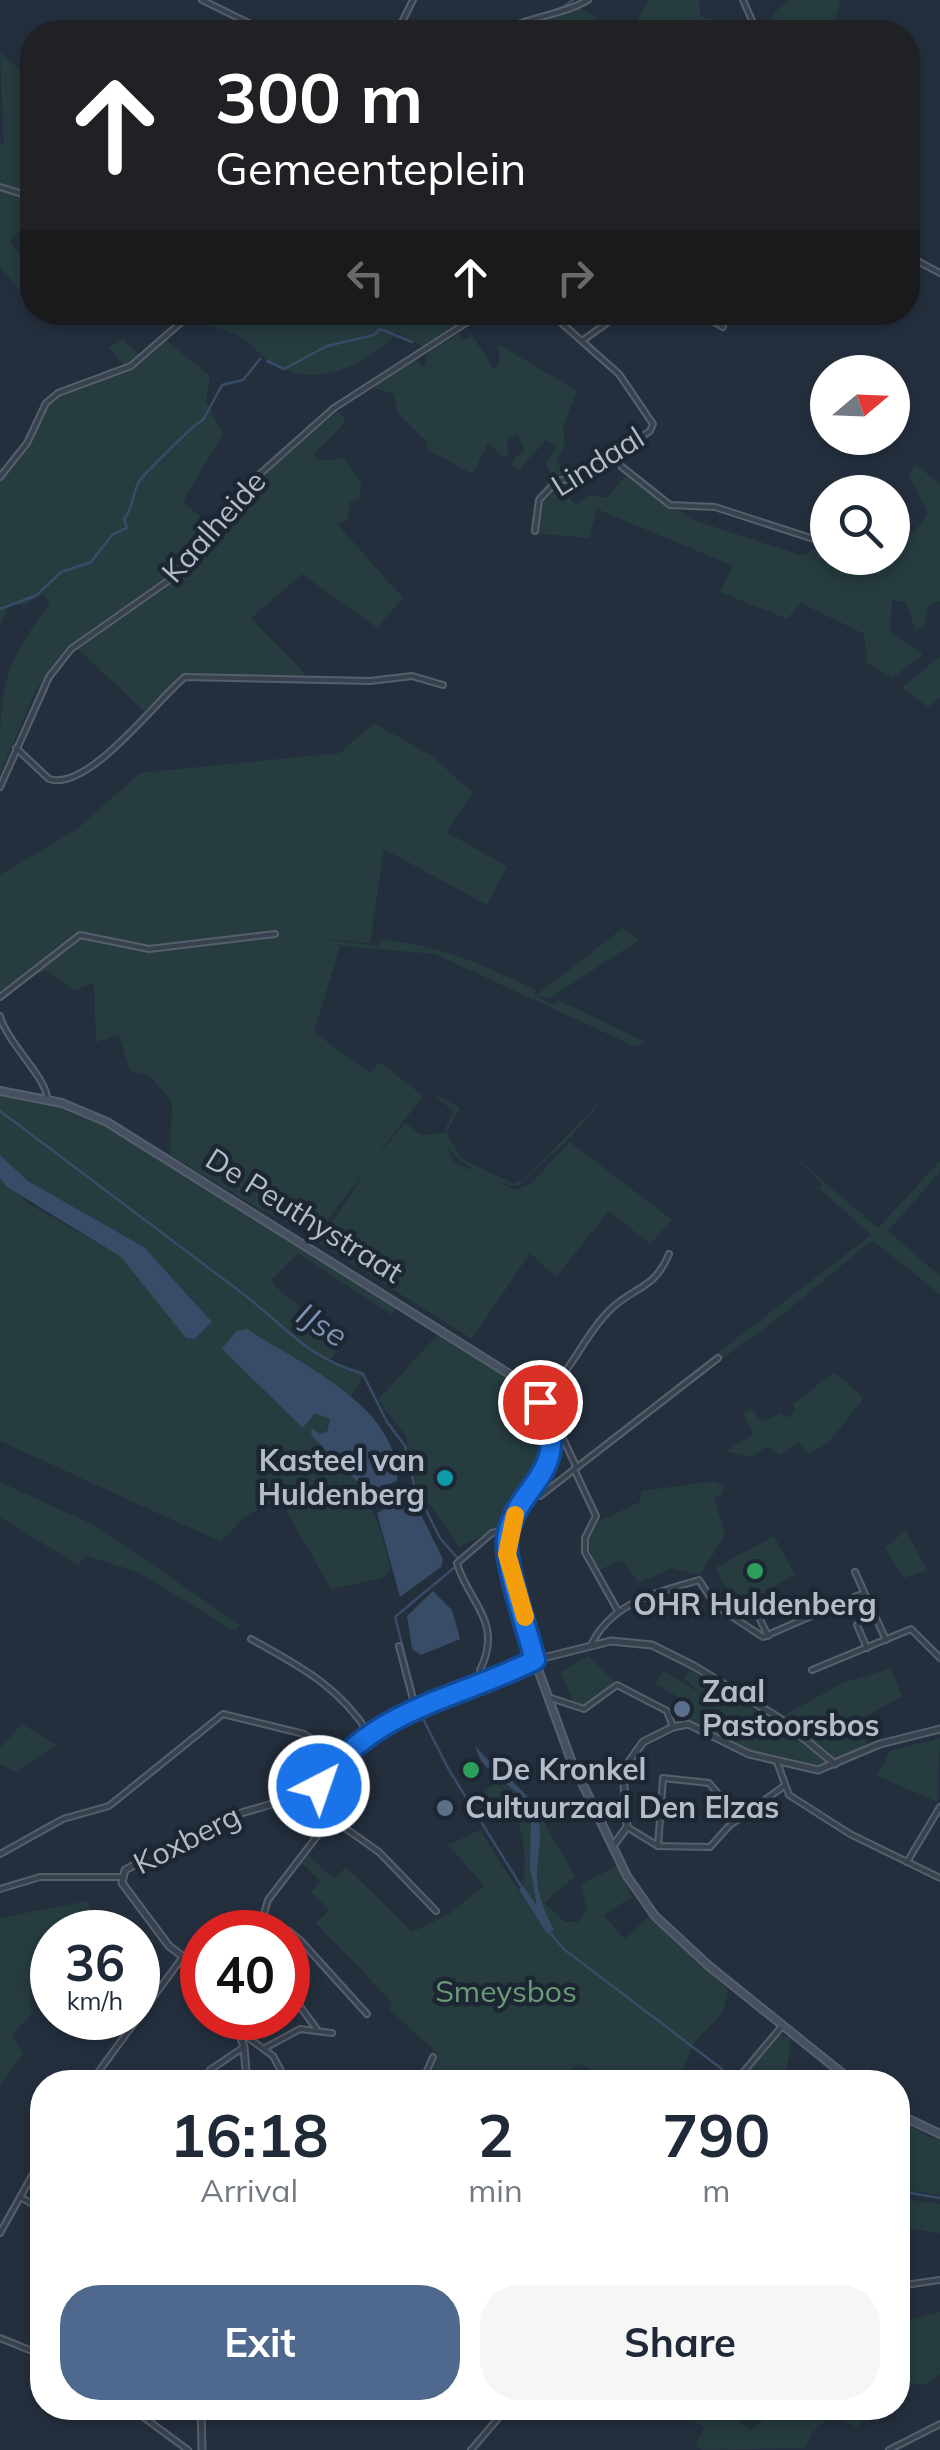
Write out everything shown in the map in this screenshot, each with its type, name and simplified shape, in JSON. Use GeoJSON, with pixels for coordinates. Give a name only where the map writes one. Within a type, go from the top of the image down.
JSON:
{"type":"FeatureCollection","features":[{"type":"Feature","properties":{"kind":"main road","name":"De Peuthystraat"},"geometry":{"type":"LineString","coordinates":[[0,1090],[77,1108],[124,1132],[512,1372],[540,1402],[554,1429]]}},
{"type":"Feature","properties":{"kind":"main road"},"geometry":{"type":"LineString","coordinates":[[554,1429],[546,1468],[510,1528],[508,1562],[564,1745],[634,1888],[655,1916],[709,1966],[839,2070]]}},
{"type":"Feature","properties":{"kind":"main road"},"geometry":{"type":"LineString","coordinates":[[910,2120],[940,2134]]}},
{"type":"Feature","properties":{"kind":"street"},"geometry":{"type":"LineString","coordinates":[[202,0],[242,20]]}},
{"type":"Feature","properties":{"kind":"street"},"geometry":{"type":"LineString","coordinates":[[526,20],[558,14],[588,0]]}},
{"type":"Feature","properties":{"kind":"street"},"geometry":{"type":"LineString","coordinates":[[0,477],[27,443],[46,403],[72,387],[131,366],[178,325]]}},
{"type":"Feature","properties":{"kind":"street","name":"Kaalheide"},"geometry":{"type":"LineString","coordinates":[[0,787],[48,677],[71,649],[175,576],[243,489],[334,408],[463,325]]}},
{"type":"Feature","properties":{"kind":"street","name":"Lindaal"},"geometry":{"type":"LineString","coordinates":[[536,531],[539,500],[557,481],[585,476],[650,431],[653,421],[624,379],[564,325]]}},
{"type":"Feature","properties":{"kind":"street"},"geometry":{"type":"LineString","coordinates":[[582,341],[604,325]]}},
{"type":"Feature","properties":{"kind":"street"},"geometry":{"type":"LineString","coordinates":[[719,325],[724,328]]}},
{"type":"Feature","properties":{"kind":"street"},"geometry":{"type":"LineString","coordinates":[[615,456],[622,468],[670,505],[715,507],[810,538]]}},
{"type":"Feature","properties":{"kind":"street"},"geometry":{"type":"LineString","coordinates":[[16,748],[49,779],[68,780],[120,741],[185,677],[370,681],[412,676],[443,685]]}},
{"type":"Feature","properties":{"kind":"street"},"geometry":{"type":"LineString","coordinates":[[0,996],[80,935],[148,949],[275,934]]}},
{"type":"Feature","properties":{"kind":"street"},"geometry":{"type":"LineString","coordinates":[[0,1016],[14,1048],[46,1087],[47,1099]]}},
{"type":"Feature","properties":{"kind":"street"},"geometry":{"type":"LineString","coordinates":[[554,1429],[545,1396],[572,1366],[603,1318],[616,1304],[650,1286],[670,1254]]}},
{"type":"Feature","properties":{"kind":"street"},"geometry":{"type":"LineString","coordinates":[[530,1495],[540,1496],[718,1358]]}},
{"type":"Feature","properties":{"kind":"street","name":"De Peuthystraat"},"geometry":{"type":"LineString","coordinates":[[554,1429],[596,1516],[585,1538],[585,1552],[618,1610]]}},
{"type":"Feature","properties":{"kind":"street"},"geometry":{"type":"LineString","coordinates":[[487,1681],[480,1670],[487,1620],[459,1571],[459,1560],[492,1532],[510,1528]]}},
{"type":"Feature","properties":{"kind":"street"},"geometry":{"type":"LineString","coordinates":[[855,1572],[886,1640]]}},
{"type":"Feature","properties":{"kind":"street"},"geometry":{"type":"LineString","coordinates":[[592,1646],[600,1626],[618,1610],[662,1590],[699,1580],[716,1606],[766,1636]]}},
{"type":"Feature","properties":{"kind":"street"},"geometry":{"type":"LineString","coordinates":[[766,1636],[864,1594]]}},
{"type":"Feature","properties":{"kind":"street"},"geometry":{"type":"LineString","coordinates":[[757,1613],[766,1636]]}},
{"type":"Feature","properties":{"kind":"street"},"geometry":{"type":"LineString","coordinates":[[857,1625],[867,1648]]}},
{"type":"Feature","properties":{"kind":"street"},"geometry":{"type":"LineString","coordinates":[[812,1670],[914,1630],[940,1658]]}},
{"type":"Feature","properties":{"kind":"street"},"geometry":{"type":"LineString","coordinates":[[251,1638],[325,1681],[348,1701],[370,1735]]}},
{"type":"Feature","properties":{"kind":"street","name":"Koxberg"},"geometry":{"type":"LineString","coordinates":[[180,1956],[162,1938],[121,1877],[149,1855],[217,1821],[310,1794],[340,1758],[417,1706],[535,1660],[626,1640],[660,1648],[780,1718],[835,1764]]}},
{"type":"Feature","properties":{"kind":"street"},"geometry":{"type":"LineString","coordinates":[[400,1646],[417,1706]]}},
{"type":"Feature","properties":{"kind":"street"},"geometry":{"type":"LineString","coordinates":[[550,1698],[584,1709],[617,1685],[667,1711],[673,1726]]}},
{"type":"Feature","properties":{"kind":"street"},"geometry":{"type":"LineString","coordinates":[[0,1854],[64,1818],[109,1806],[223,1714],[304,1734],[340,1758]]}},
{"type":"Feature","properties":{"kind":"street"},"geometry":{"type":"LineString","coordinates":[[611,1842],[622,1836],[627,1827],[623,1770],[643,1742],[673,1726],[692,1726],[750,1754],[809,1770],[835,1764],[880,1744],[940,1729]]}},
{"type":"Feature","properties":{"kind":"street"},"geometry":{"type":"LineString","coordinates":[[777,1762],[790,1795],[834,1824],[940,1878]]}},
{"type":"Feature","properties":{"kind":"street"},"geometry":{"type":"LineString","coordinates":[[658,1846],[660,1782],[666,1777],[714,1786],[739,1818]]}},
{"type":"Feature","properties":{"kind":"street"},"geometry":{"type":"LineString","coordinates":[[627,1827],[658,1846],[710,1847],[739,1818],[784,1786]]}},
{"type":"Feature","properties":{"kind":"street"},"geometry":{"type":"LineString","coordinates":[[310,1794],[331,1818],[379,1852],[436,1911]]}},
{"type":"Feature","properties":{"kind":"street"},"geometry":{"type":"LineString","coordinates":[[907,1862],[940,1807]]}},
{"type":"Feature","properties":{"kind":"street"},"geometry":{"type":"LineString","coordinates":[[266,1910],[268,1900],[331,1818]]}},
{"type":"Feature","properties":{"kind":"street"},"geometry":{"type":"LineString","coordinates":[[0,1889],[40,1877],[121,1877]]}},
{"type":"Feature","properties":{"kind":"street"},"geometry":{"type":"LineString","coordinates":[[310,1951],[367,2014]]}},
{"type":"Feature","properties":{"kind":"street"},"geometry":{"type":"LineString","coordinates":[[100,2070],[180,1961]]}},
{"type":"Feature","properties":{"kind":"street"},"geometry":{"type":"LineString","coordinates":[[310,2019],[316,2028]]}},
{"type":"Feature","properties":{"kind":"street"},"geometry":{"type":"LineString","coordinates":[[744,2070],[783,2024]]}},
{"type":"Feature","properties":{"kind":"street"},"geometry":{"type":"LineString","coordinates":[[310,2028],[332,2033]]}},
{"type":"Feature","properties":{"kind":"street"},"geometry":{"type":"LineString","coordinates":[[242,2040],[246,2070]]}},
{"type":"Feature","properties":{"kind":"street"},"geometry":{"type":"LineString","coordinates":[[254,2040],[266,2048],[280,2070]]}},
{"type":"Feature","properties":{"kind":"street"},"geometry":{"type":"LineString","coordinates":[[266,2048],[280,2040]]}},
{"type":"Feature","properties":{"kind":"street"},"geometry":{"type":"LineString","coordinates":[[210,2070],[244,2047]]}},
{"type":"Feature","properties":{"kind":"street"},"geometry":{"type":"LineString","coordinates":[[428,2070],[433,2058]]}},
{"type":"Feature","properties":{"kind":"street"},"geometry":{"type":"LineString","coordinates":[[0,2234],[30,2179]]}},
{"type":"Feature","properties":{"kind":"street"},"geometry":{"type":"LineString","coordinates":[[20,2197],[30,2203]]}},
{"type":"Feature","properties":{"kind":"street"},"geometry":{"type":"LineString","coordinates":[[910,2284],[940,2280]]}},
{"type":"Feature","properties":{"kind":"street"},"geometry":{"type":"LineString","coordinates":[[0,2338],[30,2349]]}},
{"type":"Feature","properties":{"kind":"street"},"geometry":{"type":"LineString","coordinates":[[147,2420],[188,2450]]}},
{"type":"Feature","properties":{"kind":"street"},"geometry":{"type":"LineString","coordinates":[[202,2420],[202,2450]]}},
{"type":"Feature","properties":{"kind":"street"},"geometry":{"type":"LineString","coordinates":[[471,2450],[497,2420]]}},
{"type":"Feature","properties":{"kind":"street"},"geometry":{"type":"LineString","coordinates":[[889,2450],[940,2424]]}},
{"type":"Feature","properties":{"kind":"green space"},"geometry":{"type":"Polygon","coordinates":[[[649,0],[699,0],[700,16],[713,20],[637,20],[649,0]]]}},
{"type":"Feature","properties":{"kind":"green space"},"geometry":{"type":"Polygon","coordinates":[[[789,0],[840,0],[835,20],[770,20],[789,0]]]}},
{"type":"Feature","properties":{"kind":"green space"},"geometry":{"type":"Polygon","coordinates":[[[578,7],[599,20],[540,20],[578,7]]]}},
{"type":"Feature","properties":{"kind":"green space"},"geometry":{"type":"Polygon","coordinates":[[[0,52],[20,70],[20,231],[10,242],[20,256],[20,290],[0,268],[0,146],[4,143],[0,52]]]}},
{"type":"Feature","properties":{"kind":"green space"},"geometry":{"type":"Polygon","coordinates":[[[211,325],[459,325],[425,347],[397,333],[353,365],[321,375],[287,370],[270,362],[239,337],[211,325]]]}},
{"type":"Feature","properties":{"kind":"green space"},"geometry":{"type":"Polygon","coordinates":[[[460,333],[464,340],[472,335],[494,370],[500,362],[498,344],[577,391],[563,425],[565,445],[556,461],[569,480],[576,479],[570,499],[575,504],[591,495],[606,498],[627,475],[693,520],[803,556],[810,552],[810,575],[910,575],[910,537],[928,514],[910,478],[915,464],[940,484],[940,601],[928,606],[925,623],[916,632],[906,603],[892,600],[890,632],[923,654],[893,678],[867,663],[864,634],[801,603],[787,619],[720,592],[733,566],[597,509],[589,538],[529,533],[536,495],[552,478],[546,462],[557,446],[546,440],[519,470],[512,465],[525,451],[518,435],[507,438],[508,455],[504,458],[488,443],[473,474],[428,450],[427,442],[398,413],[393,393],[370,387],[414,359],[424,368],[428,353],[460,333]]]}},
{"type":"Feature","properties":{"kind":"green space"},"geometry":{"type":"Polygon","coordinates":[[[123,340],[142,358],[166,340],[210,376],[206,401],[223,434],[183,502],[210,525],[163,582],[64,650],[36,690],[0,774],[6,682],[21,646],[50,603],[43,594],[24,605],[10,604],[0,626],[0,479],[20,459],[47,410],[52,415],[43,404],[45,398],[128,371],[109,347],[123,340]]]}},
{"type":"Feature","properties":{"kind":"green space"},"geometry":{"type":"Polygon","coordinates":[[[338,411],[346,421],[313,455],[319,461],[344,458],[361,482],[359,500],[350,502],[348,520],[337,524],[403,598],[377,628],[302,574],[251,618],[306,675],[184,680],[145,712],[77,648],[164,589],[208,543],[241,495],[338,411]]]}},
{"type":"Feature","properties":{"kind":"green space"},"geometry":{"type":"Polygon","coordinates":[[[940,656],[940,697],[928,707],[902,688],[940,656]]]}},
{"type":"Feature","properties":{"kind":"green space"},"geometry":{"type":"Polygon","coordinates":[[[374,723],[432,756],[473,793],[446,832],[507,866],[487,905],[384,849],[370,943],[315,938],[378,946],[380,940],[401,942],[440,951],[535,990],[535,996],[623,928],[639,940],[550,998],[536,996],[554,1005],[558,1000],[646,1042],[636,1047],[435,954],[340,946],[314,1032],[370,1073],[380,1062],[423,1096],[315,1236],[263,1211],[170,1155],[172,1102],[150,1076],[130,1071],[119,1035],[96,1042],[94,983],[74,990],[46,971],[0,990],[0,875],[77,829],[140,773],[340,753],[374,723]]]}},
{"type":"Feature","properties":{"kind":"green space"},"geometry":{"type":"Polygon","coordinates":[[[611,1090],[570,1138],[518,1186],[494,1180],[516,1190],[530,1184],[570,1142],[672,1220],[650,1244],[609,1211],[556,1277],[530,1253],[472,1339],[319,1243],[366,1170],[405,1123],[421,1135],[444,1133],[453,1111],[431,1092],[460,1108],[446,1132],[461,1158],[514,1184],[525,1179],[611,1090]],[[445,1143],[454,1162],[482,1175],[458,1158],[445,1143]]]}},
{"type":"Feature","properties":{"kind":"green space"},"geometry":{"type":"Polygon","coordinates":[[[0,1095],[79,1112],[111,1128],[397,1307],[392,1315],[298,1253],[272,1279],[277,1288],[344,1342],[329,1361],[366,1372],[351,1396],[247,1329],[309,1417],[315,1413],[331,1419],[327,1432],[311,1435],[344,1467],[365,1495],[391,1571],[382,1578],[331,1589],[280,1499],[245,1516],[221,1542],[0,1441],[0,1178],[28,1203],[121,1257],[187,1338],[196,1339],[212,1322],[144,1247],[28,1181],[0,1155],[0,1095]]]}},
{"type":"Feature","properties":{"kind":"green space"},"geometry":{"type":"Polygon","coordinates":[[[790,1152],[878,1228],[940,1161],[940,1172],[888,1231],[940,1276],[940,1294],[872,1240],[776,1320],[655,1407],[651,1404],[871,1235],[819,1188],[822,1184],[790,1152]]]}},
{"type":"Feature","properties":{"kind":"green space"},"geometry":{"type":"Polygon","coordinates":[[[439,1333],[494,1365],[524,1388],[536,1403],[544,1437],[536,1473],[518,1506],[496,1528],[459,1547],[416,1484],[405,1435],[378,1400],[439,1333]]]}},
{"type":"Feature","properties":{"kind":"green space"},"geometry":{"type":"Polygon","coordinates":[[[834,1372],[864,1398],[830,1441],[810,1454],[798,1443],[779,1455],[768,1446],[750,1457],[726,1451],[753,1434],[744,1414],[751,1408],[762,1422],[780,1413],[787,1418],[795,1411],[793,1404],[834,1372]]]}},
{"type":"Feature","properties":{"kind":"green space"},"geometry":{"type":"Polygon","coordinates":[[[716,1481],[724,1487],[721,1496],[714,1497],[725,1535],[700,1575],[672,1568],[639,1583],[622,1560],[597,1571],[588,1541],[597,1522],[640,1502],[641,1491],[716,1481]]]}},
{"type":"Feature","properties":{"kind":"green space"},"geometry":{"type":"Polygon","coordinates":[[[0,1482],[96,1526],[240,1625],[234,1631],[138,1572],[86,1556],[78,1565],[0,1517],[0,1482]]]}},
{"type":"Feature","properties":{"kind":"green space"},"geometry":{"type":"Polygon","coordinates":[[[906,1530],[927,1571],[904,1578],[885,1548],[906,1530]]]}},
{"type":"Feature","properties":{"kind":"green space","name":"OHR Huldenberg"},"geometry":{"type":"Polygon","coordinates":[[[774,1536],[795,1575],[736,1607],[715,1568],[774,1536]]]}},
{"type":"Feature","properties":{"kind":"green space"},"geometry":{"type":"Polygon","coordinates":[[[588,1656],[614,1682],[582,1708],[573,1701],[561,1672],[588,1656]]]}},
{"type":"Feature","properties":{"kind":"green space"},"geometry":{"type":"Polygon","coordinates":[[[891,1668],[902,1697],[857,1720],[868,1747],[816,1768],[750,1750],[684,1718],[688,1703],[656,1684],[662,1670],[702,1694],[684,1679],[690,1669],[773,1722],[840,1684],[891,1668]]]}},
{"type":"Feature","properties":{"kind":"green space"},"geometry":{"type":"Polygon","coordinates":[[[22,1724],[56,1745],[15,1772],[0,1764],[0,1748],[22,1724]]]}},
{"type":"Feature","properties":{"kind":"green space"},"geometry":{"type":"Polygon","coordinates":[[[940,1738],[938,1802],[877,1776],[890,1751],[940,1738]]]}},
{"type":"Feature","properties":{"kind":"green space","name":"Smeysbos"},"geometry":{"type":"Polygon","coordinates":[[[495,1774],[528,1795],[575,1876],[544,1903],[565,1922],[578,1922],[587,1910],[581,1884],[617,1866],[632,1897],[603,1915],[625,1939],[649,1916],[728,1990],[723,2012],[693,2044],[683,2070],[591,2070],[580,2064],[571,2070],[433,2070],[438,2054],[389,2009],[392,2002],[316,1923],[329,1910],[311,1892],[320,1881],[302,1863],[308,1855],[334,1879],[346,1867],[412,1932],[449,1914],[484,1886],[448,1845],[480,1830],[520,1893],[523,1843],[508,1796],[484,1809],[476,1797],[498,1782],[506,1794],[495,1774]]]}},
{"type":"Feature","properties":{"kind":"green space"},"geometry":{"type":"Polygon","coordinates":[[[87,1901],[91,1910],[41,1910],[87,1901]]]}},
{"type":"Feature","properties":{"kind":"green space"},"geometry":{"type":"Polygon","coordinates":[[[30,1912],[30,2015],[12,2035],[23,2054],[0,2086],[0,1918],[30,1912]]]}},
{"type":"Feature","properties":{"kind":"green space"},"geometry":{"type":"Polygon","coordinates":[[[776,2034],[791,2038],[789,2070],[747,2070],[776,2034]]]}},
{"type":"Feature","properties":{"kind":"green space"},"geometry":{"type":"Polygon","coordinates":[[[910,2125],[932,2138],[940,2137],[940,2195],[910,2191],[910,2125]]]}},
{"type":"Feature","properties":{"kind":"green space"},"geometry":{"type":"Polygon","coordinates":[[[910,2200],[940,2204],[940,2233],[910,2229],[910,2200]]]}},
{"type":"Feature","properties":{"kind":"green space"},"geometry":{"type":"Polygon","coordinates":[[[940,2312],[940,2374],[929,2383],[910,2385],[910,2320],[940,2312]]]}},
{"type":"Feature","properties":{"kind":"green space"},"geometry":{"type":"Polygon","coordinates":[[[693,2420],[739,2420],[751,2431],[764,2420],[826,2420],[813,2432],[805,2448],[702,2450],[696,2446],[704,2428],[693,2420]]]}},
{"type":"Feature","properties":{"kind":"green space"},"geometry":{"type":"Polygon","coordinates":[[[842,2420],[863,2420],[856,2428],[842,2420]]]}},
{"type":"Feature","properties":{"kind":"water"},"geometry":{"type":"Polygon","coordinates":[[[0,1155],[28,1181],[144,1247],[212,1322],[195,1339],[186,1338],[121,1257],[7,1187],[0,1178],[0,1155]]]}},
{"type":"Feature","properties":{"kind":"water"},"geometry":{"type":"Polygon","coordinates":[[[247,1329],[319,1373],[365,1410],[383,1431],[394,1455],[397,1481],[367,1492],[311,1435],[312,1428],[319,1434],[327,1432],[330,1419],[315,1413],[303,1428],[222,1349],[236,1331],[247,1329]]]}},
{"type":"Feature","properties":{"kind":"water"},"geometry":{"type":"Polygon","coordinates":[[[405,1497],[413,1499],[443,1559],[441,1567],[400,1597],[377,1513],[405,1497]]]}},
{"type":"Feature","properties":{"kind":"water"},"geometry":{"type":"Polygon","coordinates":[[[433,1591],[452,1610],[460,1639],[421,1655],[412,1649],[407,1616],[433,1591]]]}},
{"type":"Feature","properties":{"kind":"water"},"geometry":{"type":"Polygon","coordinates":[[[476,1746],[526,1796],[537,1816],[538,1885],[554,1930],[547,1934],[519,1889],[523,1886],[537,1906],[530,1868],[531,1811],[484,1764],[476,1746]]]}},
{"type":"Feature","properties":{"kind":"waterway"},"geometry":{"type":"LineString","coordinates":[[522,20],[573,0]]}},
{"type":"Feature","properties":{"kind":"waterway"},"geometry":{"type":"LineString","coordinates":[[267,361],[284,369],[327,346],[374,335],[380,329],[412,342]]}},
{"type":"Feature","properties":{"kind":"waterway"},"geometry":{"type":"LineString","coordinates":[[0,609],[37,595],[61,572],[91,562],[113,534],[127,528],[124,519],[139,482],[203,420],[222,385],[243,380],[260,359]]}},
{"type":"Feature","properties":{"kind":"waterway","name":"IJse"},"geometry":{"type":"LineString","coordinates":[[0,1111],[238,1290],[309,1349],[363,1374],[387,1422],[405,1446],[415,1488],[440,1538],[459,1560]]}},
{"type":"Feature","properties":{"kind":"waterway"},"geometry":{"type":"LineString","coordinates":[[455,1567],[395,1617],[419,1711],[449,1770],[521,1886]]}},
{"type":"Feature","properties":{"kind":"waterway","name":"IJse"},"geometry":{"type":"LineString","coordinates":[[549,1932],[565,1950],[723,2070]]}},
{"type":"Feature","properties":{"kind":"waterway","name":"IJse"},"geometry":{"type":"LineString","coordinates":[[910,2193],[940,2198]]}},
{"type":"Feature","properties":{"kind":"slow traffic"},"geometry":{"type":"LineString","coordinates":[[515,1515],[507,1554],[525,1617]]}},
{"type":"Feature","properties":{"kind":"place","name":"Kasteel van Huldenberg"},"geometry":{"type":"Point","coordinates":[445,1478]}},
{"type":"Feature","properties":{"kind":"place","name":"OHR Huldenberg"},"geometry":{"type":"Point","coordinates":[755,1571]}},
{"type":"Feature","properties":{"kind":"place","name":"Zaal Pastoorsbos"},"geometry":{"type":"Point","coordinates":[682,1709]}},
{"type":"Feature","properties":{"kind":"place","name":"De Kronkel"},"geometry":{"type":"Point","coordinates":[471,1770]}},
{"type":"Feature","properties":{"kind":"place","name":"Cultuurzaal Den Elzas"},"geometry":{"type":"Point","coordinates":[445,1808]}},
{"type":"Feature","properties":{"kind":"route"},"geometry":{"type":"LineString","coordinates":[[319,1786],[347,1751],[413,1708],[494,1680],[535,1660],[507,1548],[516,1514],[540,1482],[550,1453],[550,1430],[540,1402]]}}]}
